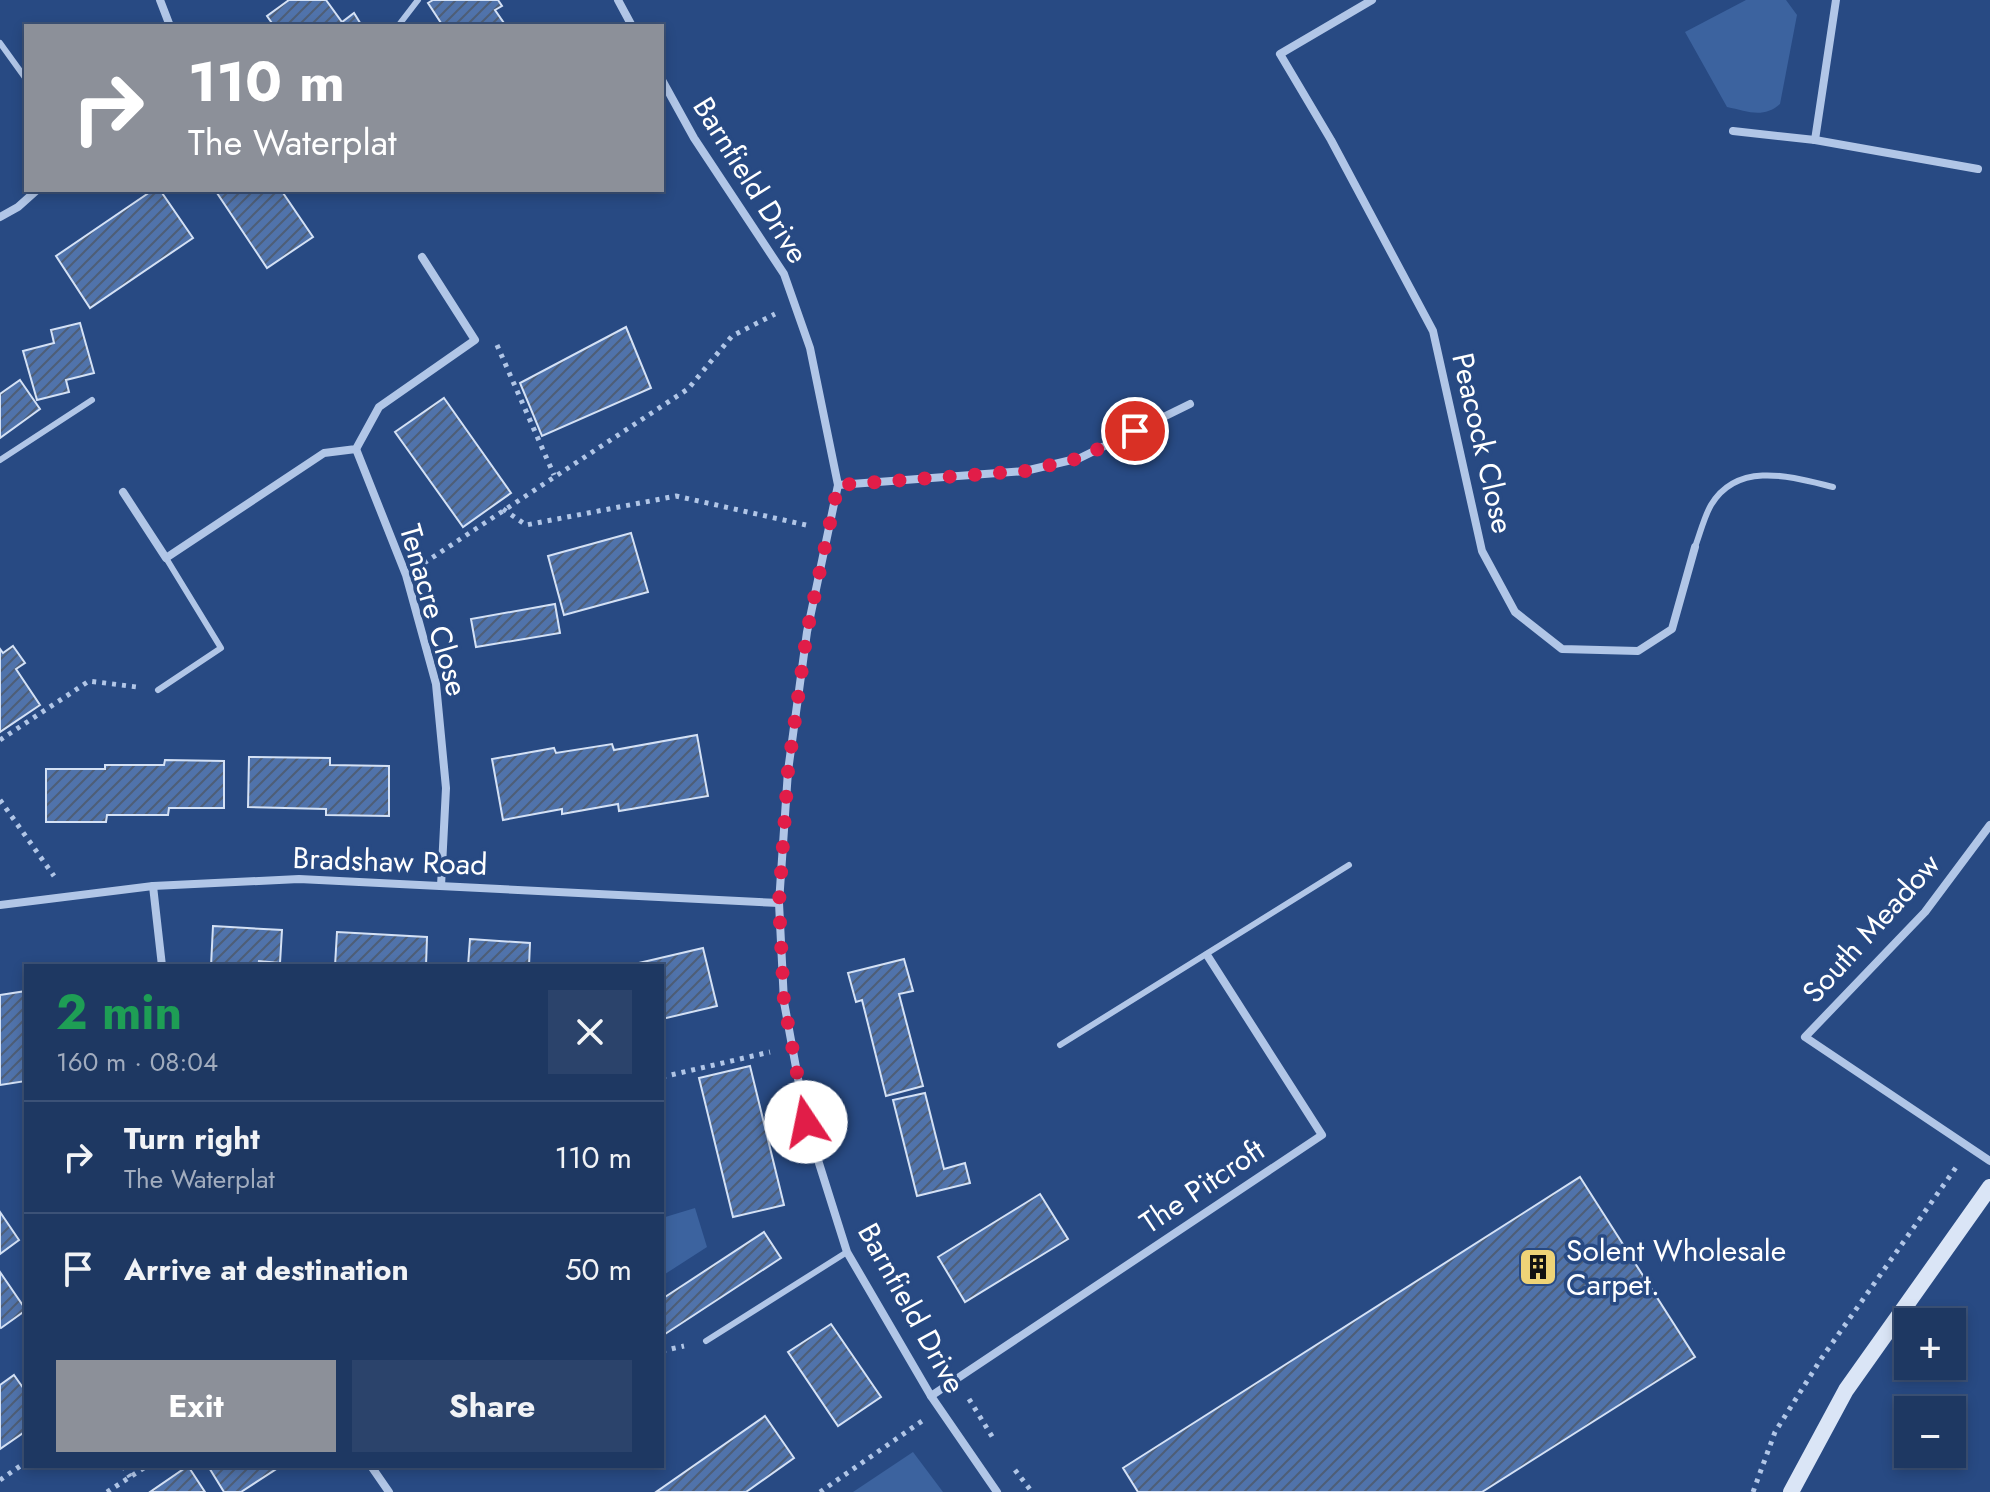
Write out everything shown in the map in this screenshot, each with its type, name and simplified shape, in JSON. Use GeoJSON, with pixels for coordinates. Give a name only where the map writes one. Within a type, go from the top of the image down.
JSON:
{"type":"FeatureCollection","features":[{"type":"Feature","properties":{"kind":"street"},"geometry":{"type":"LineString","coordinates":[[160,0],[169,24]]}},
{"type":"Feature","properties":{"kind":"street"},"geometry":{"type":"LineString","coordinates":[[618,0],[631,24]]}},
{"type":"Feature","properties":{"kind":"street","name":"Peacock Close"},"geometry":{"type":"LineString","coordinates":[[1372,0],[1280,54],[1331,140],[1433,331],[1482,551],[1515,612],[1562,649],[1638,651],[1672,629],[1695,547]]}},
{"type":"Feature","properties":{"kind":"street"},"geometry":{"type":"LineString","coordinates":[[1815,140],[1836,0]]}},
{"type":"Feature","properties":{"kind":"street","name":"Barnfield Drive"},"geometry":{"type":"LineString","coordinates":[[664,84],[694,138],[784,274],[810,348],[838,485],[807,632],[790,755],[779,903],[784,1002],[806,1122],[847,1252],[931,1396],[997,1492]]}},
{"type":"Feature","properties":{"kind":"street"},"geometry":{"type":"LineString","coordinates":[[1733,131],[1815,140],[1978,169]]}},
{"type":"Feature","properties":{"kind":"street"},"geometry":{"type":"LineString","coordinates":[[0,217],[35,192]]}},
{"type":"Feature","properties":{"kind":"street"},"geometry":{"type":"LineString","coordinates":[[123,492],[166,558],[324,453],[356,449],[379,407],[475,340],[422,257]]}},
{"type":"Feature","properties":{"kind":"street"},"geometry":{"type":"LineString","coordinates":[[838,485],[1025,471],[1080,458],[1190,404]]}},
{"type":"Feature","properties":{"kind":"street","name":"Tenacre Close"},"geometry":{"type":"LineString","coordinates":[[356,449],[406,575],[436,684],[446,788],[441,886]]}},
{"type":"Feature","properties":{"kind":"street","name":"South Meadow"},"geometry":{"type":"LineString","coordinates":[[1990,825],[1925,912],[1805,1037],[1990,1161]]}},
{"type":"Feature","properties":{"kind":"street","name":"Bradshaw Road"},"geometry":{"type":"LineString","coordinates":[[0,905],[153,886],[299,879],[779,903]]}},
{"type":"Feature","properties":{"kind":"street"},"geometry":{"type":"LineString","coordinates":[[153,886],[162,964]]}},
{"type":"Feature","properties":{"kind":"street","name":"The Pitcroft"},"geometry":{"type":"LineString","coordinates":[[931,1396],[1322,1135],[1207,955]]}},
{"type":"Feature","properties":{"kind":"street"},"geometry":{"type":"LineString","coordinates":[[1791,1492],[1846,1390],[1990,1187]]}},
{"type":"Feature","properties":{"kind":"street"},"geometry":{"type":"LineString","coordinates":[[372,1468],[389,1492]]}},
{"type":"Feature","properties":{"kind":"lane"},"geometry":{"type":"LineString","coordinates":[[400,24],[418,0]]}},
{"type":"Feature","properties":{"kind":"lane"},"geometry":{"type":"LineString","coordinates":[[0,43],[24,76]]}},
{"type":"Feature","properties":{"kind":"lane"},"geometry":{"type":"LineString","coordinates":[[0,460],[92,400]]}},
{"type":"Feature","properties":{"kind":"lane"},"geometry":{"type":"LineString","coordinates":[[1695,547],[1711,505],[1726,489],[1751,476],[1779,474],[1833,487]]}},
{"type":"Feature","properties":{"kind":"lane"},"geometry":{"type":"LineString","coordinates":[[158,690],[221,648],[166,558]]}},
{"type":"Feature","properties":{"kind":"lane"},"geometry":{"type":"LineString","coordinates":[[1060,1045],[1349,865]]}},
{"type":"Feature","properties":{"kind":"lane"},"geometry":{"type":"LineString","coordinates":[[706,1341],[847,1252]]}},
{"type":"Feature","properties":{"kind":"path"},"geometry":{"type":"LineString","coordinates":[[406,575],[688,389],[732,336],[795,304]]}},
{"type":"Feature","properties":{"kind":"path"},"geometry":{"type":"LineString","coordinates":[[475,340],[493,335],[554,476]]}},
{"type":"Feature","properties":{"kind":"path"},"geometry":{"type":"LineString","coordinates":[[503,509],[526,525],[676,496],[829,530]]}},
{"type":"Feature","properties":{"kind":"path"},"geometry":{"type":"LineString","coordinates":[[0,740],[89,681],[158,690]]}},
{"type":"Feature","properties":{"kind":"path"},"geometry":{"type":"LineString","coordinates":[[0,800],[68,897]]}},
{"type":"Feature","properties":{"kind":"path"},"geometry":{"type":"LineString","coordinates":[[664,1077],[792,1047]]}},
{"type":"Feature","properties":{"kind":"path"},"geometry":{"type":"LineString","coordinates":[[1753,1492],[1775,1432],[1813,1371],[1970,1148]]}},
{"type":"Feature","properties":{"kind":"path"},"geometry":{"type":"LineString","coordinates":[[956,1378],[996,1444]]}},
{"type":"Feature","properties":{"kind":"path"},"geometry":{"type":"LineString","coordinates":[[820,1492],[940,1409]]}},
{"type":"Feature","properties":{"kind":"path"},"geometry":{"type":"LineString","coordinates":[[0,1480],[24,1463]]}},
{"type":"Feature","properties":{"kind":"path"},"geometry":{"type":"LineString","coordinates":[[124,1468],[130,1477]]}},
{"type":"Feature","properties":{"kind":"path"},"geometry":{"type":"LineString","coordinates":[[107,1492],[144,1468]]}},
{"type":"Feature","properties":{"kind":"path"},"geometry":{"type":"LineString","coordinates":[[1013,1468],[1032,1492]]}},
{"type":"Feature","properties":{"kind":"shaded area"},"geometry":{"type":"Polygon","coordinates":[[[1746,0],[1786,0],[1797,15],[1780,104],[1761,113],[1727,107],[1685,32],[1746,0]]]}},
{"type":"Feature","properties":{"kind":"shaded area"},"geometry":{"type":"Polygon","coordinates":[[[695,1208],[707,1247],[664,1275],[664,1217],[695,1208]]]}},
{"type":"Feature","properties":{"kind":"shaded area"},"geometry":{"type":"Polygon","coordinates":[[[913,1452],[943,1492],[853,1492],[913,1452]]]}},
{"type":"Feature","properties":{"kind":"building"},"geometry":{"type":"Polygon","coordinates":[[[289,0],[326,0],[342,22],[354,13],[361,24],[273,24],[267,16],[289,0]]]}},
{"type":"Feature","properties":{"kind":"building"},"geometry":{"type":"Polygon","coordinates":[[[433,0],[498,0],[502,6],[495,10],[505,24],[442,24],[428,3],[433,0]]]}},
{"type":"Feature","properties":{"kind":"building"},"geometry":{"type":"Polygon","coordinates":[[[150,192],[161,192],[193,238],[90,308],[56,256],[150,192]]]}},
{"type":"Feature","properties":{"kind":"building"},"geometry":{"type":"Polygon","coordinates":[[[216,192],[282,192],[313,237],[267,268],[216,192]]]}},
{"type":"Feature","properties":{"kind":"building"},"geometry":{"type":"Polygon","coordinates":[[[80,323],[94,373],[66,380],[69,392],[37,400],[23,351],[54,343],[51,330],[80,323]]]}},
{"type":"Feature","properties":{"kind":"building"},"geometry":{"type":"Polygon","coordinates":[[[626,327],[651,388],[542,436],[520,383],[626,327]]]}},
{"type":"Feature","properties":{"kind":"building"},"geometry":{"type":"Polygon","coordinates":[[[20,380],[40,409],[0,438],[0,394],[20,380]]]}},
{"type":"Feature","properties":{"kind":"building"},"geometry":{"type":"Polygon","coordinates":[[[444,398],[511,493],[463,527],[395,432],[444,398]]]}},
{"type":"Feature","properties":{"kind":"building"},"geometry":{"type":"Polygon","coordinates":[[[631,533],[648,592],[564,615],[548,556],[631,533]]]}},
{"type":"Feature","properties":{"kind":"building"},"geometry":{"type":"Polygon","coordinates":[[[555,604],[560,633],[476,647],[471,619],[555,604]]]}},
{"type":"Feature","properties":{"kind":"building"},"geometry":{"type":"Polygon","coordinates":[[[13,646],[25,663],[16,669],[40,705],[0,732],[0,649],[3,653],[13,646]]]}},
{"type":"Feature","properties":{"kind":"building"},"geometry":{"type":"Polygon","coordinates":[[[697,735],[708,796],[619,811],[618,804],[562,814],[562,809],[503,820],[492,759],[554,748],[556,753],[612,744],[614,750],[697,735]]]}},
{"type":"Feature","properties":{"kind":"building"},"geometry":{"type":"Polygon","coordinates":[[[249,757],[330,758],[330,765],[389,766],[389,816],[326,815],[326,809],[248,807],[249,757]]]}},
{"type":"Feature","properties":{"kind":"building"},"geometry":{"type":"Polygon","coordinates":[[[165,760],[224,761],[224,808],[169,808],[168,815],[107,815],[106,822],[46,822],[46,769],[164,765],[165,760]]]}},
{"type":"Feature","properties":{"kind":"building"},"geometry":{"type":"Polygon","coordinates":[[[213,926],[282,930],[280,963],[211,964],[213,926]]]}},
{"type":"Feature","properties":{"kind":"building"},"geometry":{"type":"Polygon","coordinates":[[[337,932],[427,937],[426,964],[335,964],[337,932]]]}},
{"type":"Feature","properties":{"kind":"building"},"geometry":{"type":"Polygon","coordinates":[[[470,939],[530,943],[529,964],[468,964],[470,939]]]}},
{"type":"Feature","properties":{"kind":"building"},"geometry":{"type":"Polygon","coordinates":[[[703,948],[717,1006],[664,1019],[664,964],[635,964],[703,948]]]}},
{"type":"Feature","properties":{"kind":"building"},"geometry":{"type":"Polygon","coordinates":[[[904,959],[913,991],[899,994],[923,1086],[886,1096],[862,1000],[856,1002],[848,973],[904,959]]]}},
{"type":"Feature","properties":{"kind":"building"},"geometry":{"type":"Polygon","coordinates":[[[24,991],[24,1081],[0,1085],[0,995],[24,991]]]}},
{"type":"Feature","properties":{"kind":"building"},"geometry":{"type":"Polygon","coordinates":[[[750,1066],[784,1205],[733,1217],[699,1078],[750,1066]]]}},
{"type":"Feature","properties":{"kind":"building"},"geometry":{"type":"Polygon","coordinates":[[[925,1093],[944,1169],[965,1163],[970,1183],[917,1196],[893,1100],[925,1093]]]}},
{"type":"Feature","properties":{"kind":"building","name":"Solent Wholesale Carpet."},"geometry":{"type":"Polygon","coordinates":[[[1580,1177],[1695,1357],[1482,1492],[1138,1492],[1123,1468],[1580,1177]]]}},
{"type":"Feature","properties":{"kind":"building"},"geometry":{"type":"Polygon","coordinates":[[[1040,1194],[1068,1239],[965,1302],[938,1257],[1040,1194]]]}},
{"type":"Feature","properties":{"kind":"building"},"geometry":{"type":"Polygon","coordinates":[[[0,1212],[19,1240],[0,1254],[0,1212]]]}},
{"type":"Feature","properties":{"kind":"building"},"geometry":{"type":"Polygon","coordinates":[[[764,1232],[781,1258],[664,1335],[664,1298],[764,1232]]]}},
{"type":"Feature","properties":{"kind":"building"},"geometry":{"type":"Polygon","coordinates":[[[0,1272],[24,1311],[0,1327],[0,1272]]]}},
{"type":"Feature","properties":{"kind":"building"},"geometry":{"type":"Polygon","coordinates":[[[831,1324],[881,1397],[838,1426],[788,1352],[831,1324]]]}},
{"type":"Feature","properties":{"kind":"building"},"geometry":{"type":"Polygon","coordinates":[[[14,1375],[24,1389],[24,1432],[0,1449],[0,1385],[14,1375]]]}},
{"type":"Feature","properties":{"kind":"building"},"geometry":{"type":"Polygon","coordinates":[[[765,1416],[794,1458],[746,1492],[656,1492],[765,1416]]]}},
{"type":"Feature","properties":{"kind":"building"},"geometry":{"type":"Polygon","coordinates":[[[189,1468],[205,1492],[150,1492],[189,1468]]]}},
{"type":"Feature","properties":{"kind":"building"},"geometry":{"type":"Polygon","coordinates":[[[209,1468],[278,1468],[241,1492],[224,1492],[209,1468]]]}},
{"type":"Feature","properties":{"kind":"place","name":"Solent Wholesale Carpet."},"geometry":{"type":"Point","coordinates":[1538,1267]}},
{"type":"Feature","properties":{"kind":"route"},"geometry":{"type":"LineString","coordinates":[[806,1122],[784,1002],[779,903],[788,771],[807,632],[838,485],[1025,471],[1080,458],[1135,431]]}}]}
